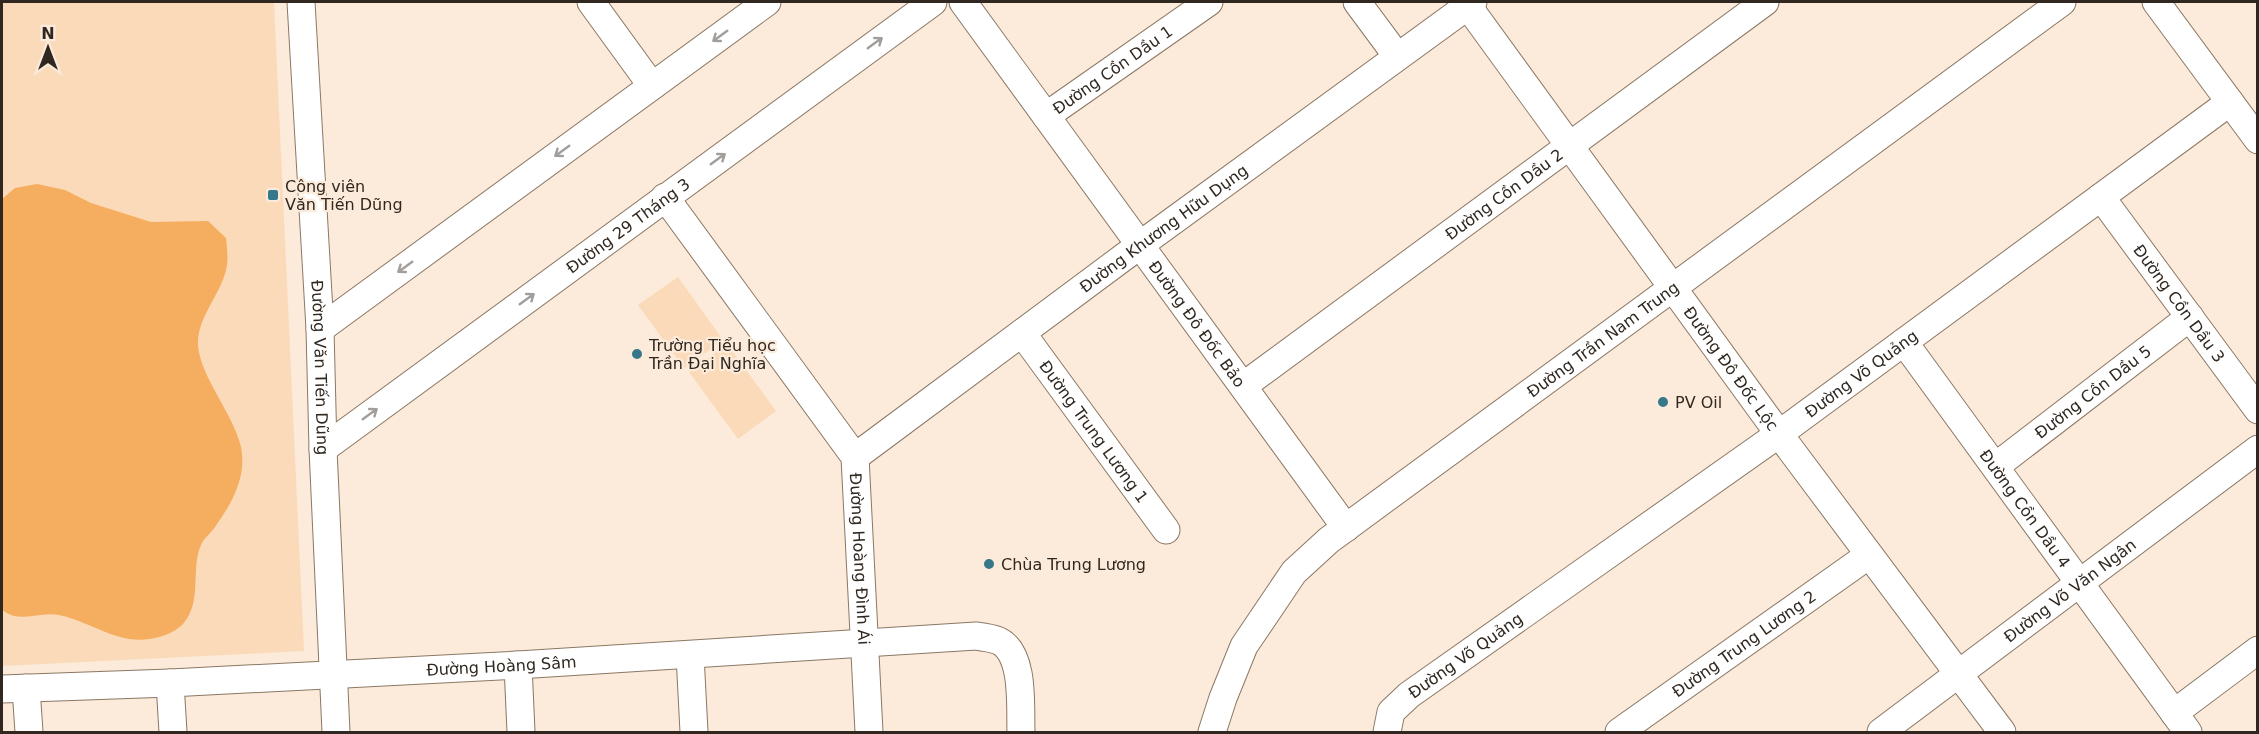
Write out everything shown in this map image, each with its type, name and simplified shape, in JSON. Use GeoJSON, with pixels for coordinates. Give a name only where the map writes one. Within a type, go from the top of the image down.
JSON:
{"type":"FeatureCollection","features":[{"type":"Feature","properties":{"kind":"street","name":"Đường Văn Tiến Dũng"},"geometry":{"type":"LineString","coordinates":[[301,2],[320,329],[336,732]]}},
{"type":"Feature","properties":{"kind":"street"},"geometry":{"type":"LineString","coordinates":[[591,2],[652,86]]}},
{"type":"Feature","properties":{"kind":"street"},"geometry":{"type":"LineString","coordinates":[[320,329],[767,2]]}},
{"type":"Feature","properties":{"kind":"street","name":"Đường 29 Tháng 3"},"geometry":{"type":"LineString","coordinates":[[323,449],[933,2]]}},
{"type":"Feature","properties":{"kind":"street","name":"Đường Đô Đốc Bảo"},"geometry":{"type":"LineString","coordinates":[[963,2],[1346,528]]}},
{"type":"Feature","properties":{"kind":"street","name":"Đường Cồn Dầu 1"},"geometry":{"type":"LineString","coordinates":[[1046,116],[1209,2]]}},
{"type":"Feature","properties":{"kind":"street"},"geometry":{"type":"LineString","coordinates":[[1357,2],[1397,56]]}},
{"type":"Feature","properties":{"kind":"street","name":"Đường Cồn Dầu 2"},"geometry":{"type":"LineString","coordinates":[[1243,386],[1765,2]]}},
{"type":"Feature","properties":{"kind":"street","name":"Đường Trần Nam Trung"},"geometry":{"type":"LineString","coordinates":[[1212,732],[1222,698],[1244,646],[1294,572],[1346,528],[2062,2]]}},
{"type":"Feature","properties":{"kind":"street"},"geometry":{"type":"LineString","coordinates":[[2156,2],[2258,140]]}},
{"type":"Feature","properties":{"kind":"street","name":"Đường Khương Hữu Dụng"},"geometry":{"type":"LineString","coordinates":[[855,457],[1140,244],[1469,3]]}},
{"type":"Feature","properties":{"kind":"street","name":"Đường Đô Đốc Lộc"},"geometry":{"type":"LineString","coordinates":[[1469,3],[1779,434],[2002,732]]}},
{"type":"Feature","properties":{"kind":"street","name":"Đường Võ Quảng"},"geometry":{"type":"LineString","coordinates":[[1387,732],[1391,712],[1409,695],[1779,434],[2230,102]]}},
{"type":"Feature","properties":{"kind":"street","name":"Đường Hoàng Đình Ái"},"geometry":{"type":"LineString","coordinates":[[665,197],[855,457],[869,732]]}},
{"type":"Feature","properties":{"kind":"street","name":"Đường Cồn Dầu 3"},"geometry":{"type":"LineString","coordinates":[[2101,197],[2258,410]]}},
{"type":"Feature","properties":{"kind":"street","name":"Đường Cồn Dầu 5"},"geometry":{"type":"LineString","coordinates":[[1996,466],[2190,317]]}},
{"type":"Feature","properties":{"kind":"street","name":"Đường Trung Lương 1"},"geometry":{"type":"LineString","coordinates":[[1022,333],[1166,530]]}},
{"type":"Feature","properties":{"kind":"street","name":"Đường Cồn Dầu 4"},"geometry":{"type":"LineString","coordinates":[[1904,342],[2181,723]]}},
{"type":"Feature","properties":{"kind":"street","name":"Đường Võ Văn Ngân"},"geometry":{"type":"LineString","coordinates":[[1881,732],[2258,449]]}},
{"type":"Feature","properties":{"kind":"street","name":"Đường Trung Lương 2"},"geometry":{"type":"LineString","coordinates":[[1619,732],[1869,555]]}},
{"type":"Feature","properties":{"kind":"street","name":"Đường Hoàng Sâm"},"geometry":{"type":"LineString","coordinates":[[14,689],[518,665],[964,636],[990,638],[1010,648],[1016,661],[1021,732]]}},
{"type":"Feature","properties":{"kind":"street"},"geometry":{"type":"LineString","coordinates":[[2181,723],[2258,650]]}},
{"type":"Feature","properties":{"kind":"street"},"geometry":{"type":"LineString","coordinates":[[690,655],[694,732]]}},
{"type":"Feature","properties":{"kind":"street"},"geometry":{"type":"LineString","coordinates":[[518,665],[521,732]]}},
{"type":"Feature","properties":{"kind":"street"},"geometry":{"type":"LineString","coordinates":[[171,683],[173,732]]}},
{"type":"Feature","properties":{"kind":"street"},"geometry":{"type":"LineString","coordinates":[[14,689],[28,732]]}},
{"type":"Feature","properties":{"kind":"shaded area"},"geometry":{"type":"Polygon","coordinates":[[[2,2],[274,2],[304,651],[2,666],[2,2]]]}},
{"type":"Feature","properties":{"kind":"shaded area"},"geometry":{"type":"Polygon","coordinates":[[[37,184],[65,190],[91,203],[151,222],[208,221],[226,238],[225,275],[201,325],[198,346],[205,371],[237,435],[241,447],[242,469],[232,499],[201,545],[196,565],[195,595],[189,615],[178,628],[162,636],[145,640],[132,639],[120,637],[59,615],[19,617],[2,610],[2,199],[15,188],[37,184]]]}},
{"type":"Feature","properties":{"kind":"shaded area"},"geometry":{"type":"Polygon","coordinates":[[[678,277],[723,340],[684,368],[638,305],[678,277]]]}},
{"type":"Feature","properties":{"kind":"shaded area"},"geometry":{"type":"Polygon","coordinates":[[[727,344],[776,411],[738,439],[689,372],[727,344]]]}},
{"type":"Feature","properties":{"kind":"place","name":"Công viên Văn Tiến Dũng"},"geometry":{"type":"Point","coordinates":[273,195]}},
{"type":"Feature","properties":{"kind":"place","name":"Trường Tiểu học Trần Đại Nghĩa"},"geometry":{"type":"Point","coordinates":[637,354]}},
{"type":"Feature","properties":{"kind":"place","name":"PV Oil"},"geometry":{"type":"Point","coordinates":[1663,402]}},
{"type":"Feature","properties":{"kind":"place","name":"Chùa Trung Lương"},"geometry":{"type":"Point","coordinates":[989,564]}}]}
